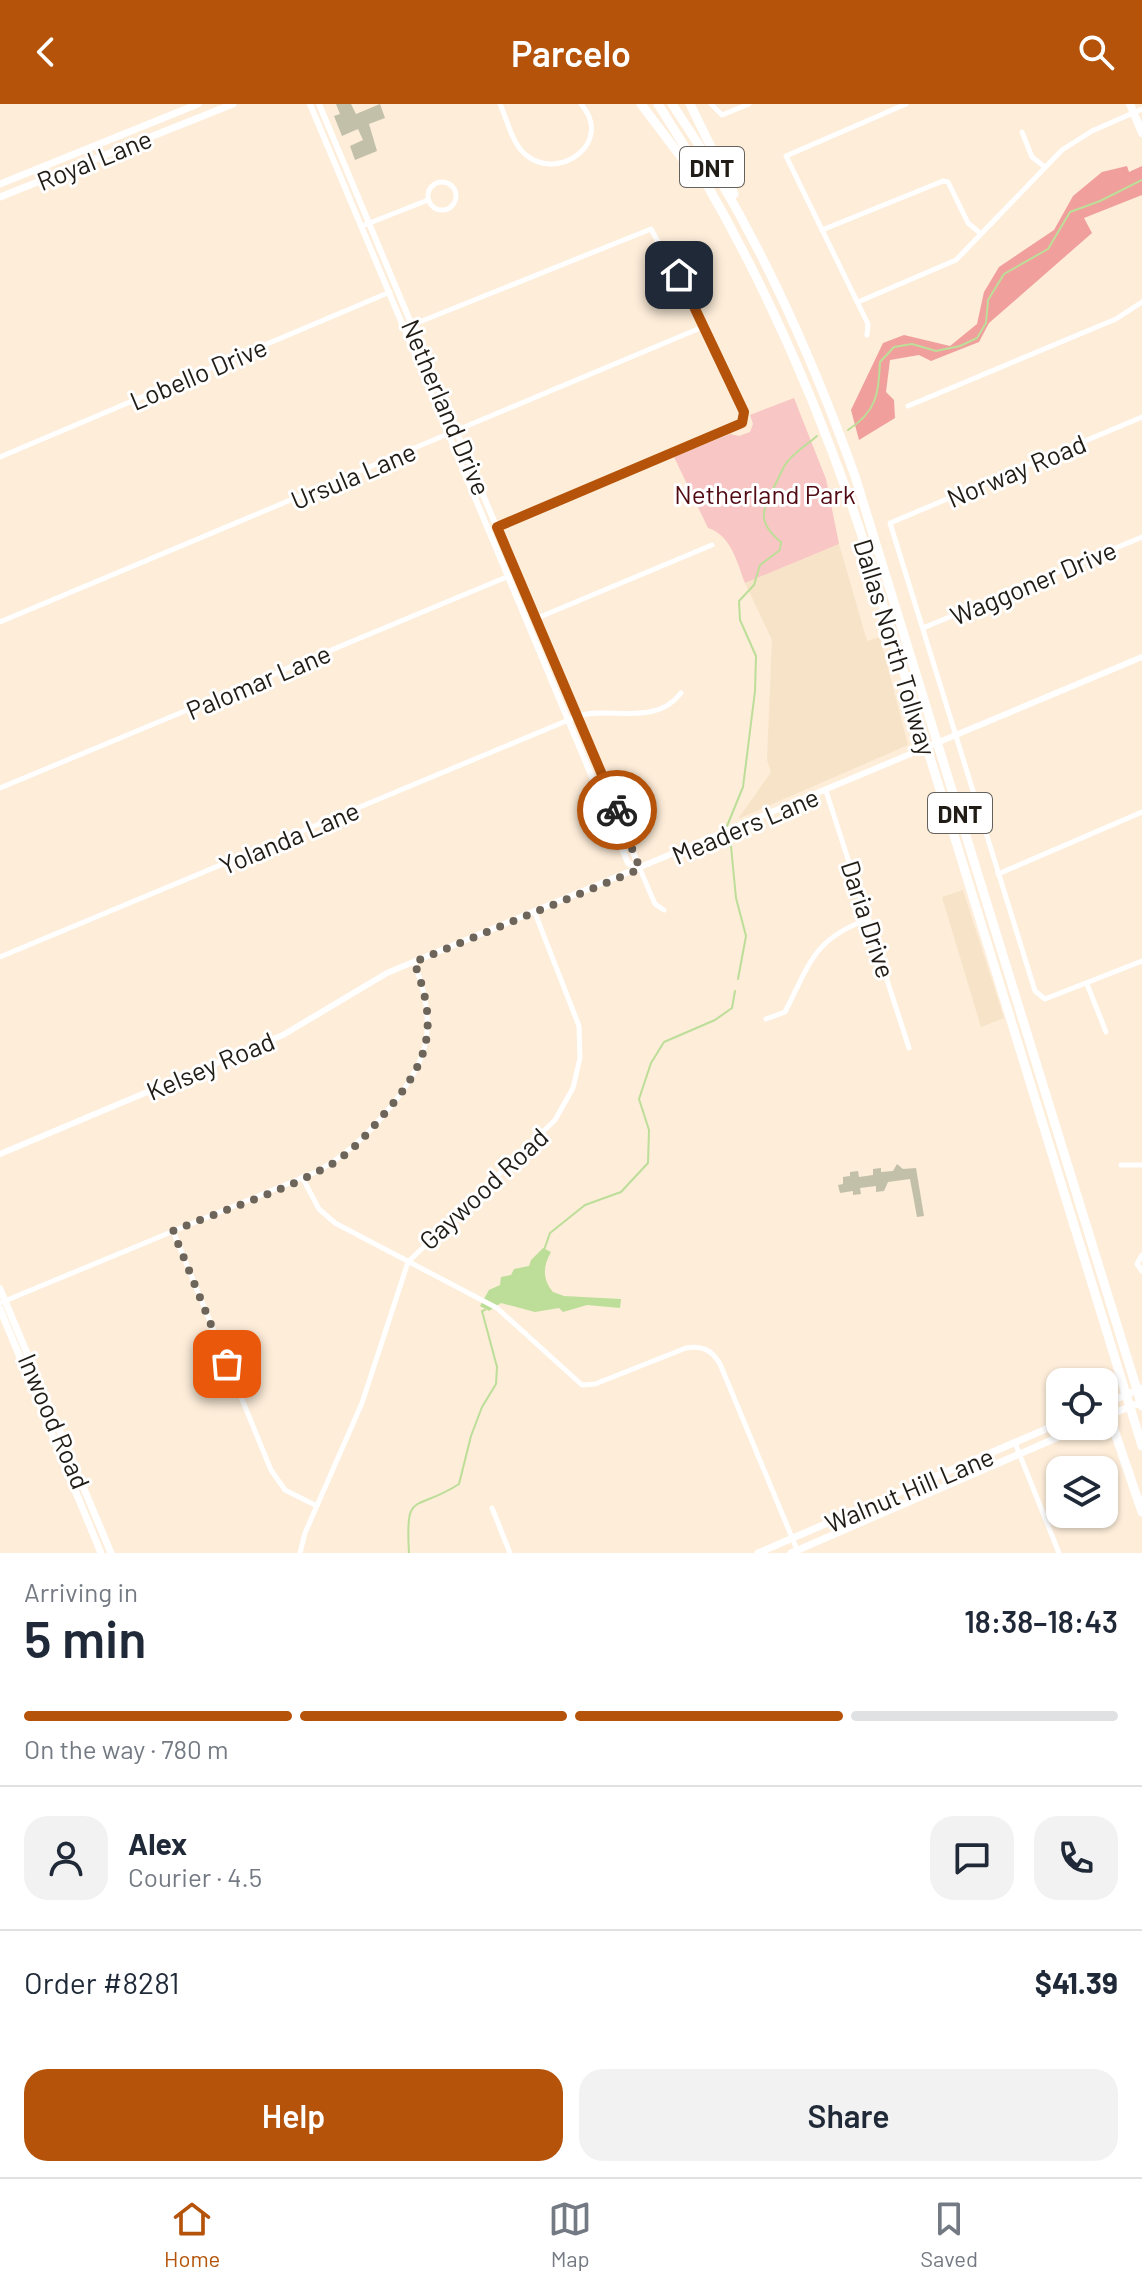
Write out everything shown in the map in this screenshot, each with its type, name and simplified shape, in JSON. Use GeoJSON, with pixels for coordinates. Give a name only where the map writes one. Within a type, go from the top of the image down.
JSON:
{"type":"FeatureCollection","features":[{"type":"Feature","properties":{"kind":"highway"},"geometry":{"type":"LineString","coordinates":[[641,104],[714,197]]}},
{"type":"Feature","properties":{"kind":"highway","name":"Dallas North Tollway"},"geometry":{"type":"LineString","coordinates":[[658,104],[714,197],[790,344],[846,487],[1142,1446]]}},
{"type":"Feature","properties":{"kind":"highway","name":"Dallas North Tollway"},"geometry":{"type":"LineString","coordinates":[[672,104],[750,232],[805,349],[855,476],[1142,1404]]}},
{"type":"Feature","properties":{"kind":"highway"},"geometry":{"type":"LineString","coordinates":[[690,104],[713,147],[750,232]]}},
{"type":"Feature","properties":{"kind":"highway"},"geometry":{"type":"LineString","coordinates":[[1118,1440],[1142,1512]]}},
{"type":"Feature","properties":{"kind":"main road","name":"Royal Lane"},"geometry":{"type":"LineString","coordinates":[[0,184],[198,104]]}},
{"type":"Feature","properties":{"kind":"main road","name":"Royal Lane"},"geometry":{"type":"LineString","coordinates":[[0,197],[233,104]]}},
{"type":"Feature","properties":{"kind":"main road"},"geometry":{"type":"LineString","coordinates":[[1136,107],[1142,133]]}},
{"type":"Feature","properties":{"kind":"main road"},"geometry":{"type":"LineString","coordinates":[[185,109],[189,120]]}},
{"type":"Feature","properties":{"kind":"main road"},"geometry":{"type":"LineString","coordinates":[[32,171],[37,182]]}},
{"type":"Feature","properties":{"kind":"main road","name":"Inwood Road"},"geometry":{"type":"LineString","coordinates":[[0,1289],[2,1304],[87,1508],[101,1553]]}},
{"type":"Feature","properties":{"kind":"main road"},"geometry":{"type":"LineString","coordinates":[[1118,1398],[1142,1388]]}},
{"type":"Feature","properties":{"kind":"main road"},"geometry":{"type":"LineString","coordinates":[[1118,1412],[1142,1404]]}},
{"type":"Feature","properties":{"kind":"main road","name":"Walnut Hill Lane"},"geometry":{"type":"LineString","coordinates":[[758,1553],[1046,1429]]}},
{"type":"Feature","properties":{"kind":"main road","name":"Walnut Hill Lane"},"geometry":{"type":"LineString","coordinates":[[795,1552],[1053,1440]]}},
{"type":"Feature","properties":{"kind":"main road","name":"Inwood Road"},"geometry":{"type":"LineString","coordinates":[[87,1508],[111,1553]]}},
{"type":"Feature","properties":{"kind":"street","name":"Netherland Drive"},"geometry":{"type":"LineString","coordinates":[[310,104],[369,223],[397,289],[427,361],[478,506],[628,863],[640,869]]}},
{"type":"Feature","properties":{"kind":"street","name":"Netherland Drive"},"geometry":{"type":"LineString","coordinates":[[319,104],[362,226],[419,364],[487,503],[640,869]]}},
{"type":"Feature","properties":{"kind":"street"},"geometry":{"type":"LineString","coordinates":[[500,104],[518,145],[526,155],[549,164],[571,159],[587,146],[592,124],[581,104]]}},
{"type":"Feature","properties":{"kind":"street"},"geometry":{"type":"LineString","coordinates":[[711,104],[722,115],[749,104]]}},
{"type":"Feature","properties":{"kind":"street"},"geometry":{"type":"LineString","coordinates":[[867,335],[868,324],[786,156],[906,104]]}},
{"type":"Feature","properties":{"kind":"street"},"geometry":{"type":"LineString","coordinates":[[858,302],[956,260],[1029,188],[1045,167],[1085,135],[1136,107]]}},
{"type":"Feature","properties":{"kind":"street"},"geometry":{"type":"LineString","coordinates":[[1022,132],[1032,157],[1045,167]]}},
{"type":"Feature","properties":{"kind":"street"},"geometry":{"type":"LineString","coordinates":[[444,181],[453,187],[456,196],[449,209],[439,210],[428,200],[429,189],[435,183],[444,181]]}},
{"type":"Feature","properties":{"kind":"street"},"geometry":{"type":"LineString","coordinates":[[822,230],[943,181],[948,182],[968,223],[980,233]]}},
{"type":"Feature","properties":{"kind":"street"},"geometry":{"type":"LineString","coordinates":[[362,226],[428,200]]}},
{"type":"Feature","properties":{"kind":"street"},"geometry":{"type":"LineString","coordinates":[[412,325],[646,228],[654,231],[705,326],[744,412],[745,417],[738,426],[497,527]]}},
{"type":"Feature","properties":{"kind":"street","name":"Lobello Drive"},"geometry":{"type":"LineString","coordinates":[[0,457],[397,289]]}},
{"type":"Feature","properties":{"kind":"street"},"geometry":{"type":"LineString","coordinates":[[908,406],[1116,319],[1142,302]]}},
{"type":"Feature","properties":{"kind":"street","name":"Ursula Lane"},"geometry":{"type":"LineString","coordinates":[[0,622],[705,326]]}},
{"type":"Feature","properties":{"kind":"street"},"geometry":{"type":"LineString","coordinates":[[419,364],[427,361]]}},
{"type":"Feature","properties":{"kind":"street","name":"Norway Road"},"geometry":{"type":"LineString","coordinates":[[923,628],[890,523],[1142,417]]}},
{"type":"Feature","properties":{"kind":"street"},"geometry":{"type":"LineString","coordinates":[[478,506],[487,503]]}},
{"type":"Feature","properties":{"kind":"street","name":"Waggoner Drive"},"geometry":{"type":"LineString","coordinates":[[923,628],[1142,537]]}},
{"type":"Feature","properties":{"kind":"street"},"geometry":{"type":"LineString","coordinates":[[535,619],[712,545]]}},
{"type":"Feature","properties":{"kind":"street","name":"Palomar Lane"},"geometry":{"type":"LineString","coordinates":[[0,788],[516,573]]}},
{"type":"Feature","properties":{"kind":"street"},"geometry":{"type":"LineString","coordinates":[[923,628],[1038,996],[1045,999],[1142,961]]}},
{"type":"Feature","properties":{"kind":"street","name":"Meaders Lane"},"geometry":{"type":"LineString","coordinates":[[414,962],[1142,657]]}},
{"type":"Feature","properties":{"kind":"street"},"geometry":{"type":"LineString","coordinates":[[578,716],[595,711],[628,716],[657,711],[672,705],[681,693]]}},
{"type":"Feature","properties":{"kind":"street","name":"Yolanda Lane"},"geometry":{"type":"LineString","coordinates":[[0,957],[578,716]]}},
{"type":"Feature","properties":{"kind":"street","name":"Daria Drive"},"geometry":{"type":"LineString","coordinates":[[826,791],[909,1048]]}},
{"type":"Feature","properties":{"kind":"street"},"geometry":{"type":"LineString","coordinates":[[998,874],[1142,812]]}},
{"type":"Feature","properties":{"kind":"street"},"geometry":{"type":"LineString","coordinates":[[640,869],[655,904],[664,910]]}},
{"type":"Feature","properties":{"kind":"street","name":"Gaywood Road"},"geometry":{"type":"LineString","coordinates":[[300,1553],[362,1403],[408,1262],[555,1120],[573,1088],[580,1058],[579,1026],[535,913]]}},
{"type":"Feature","properties":{"kind":"street"},"geometry":{"type":"LineString","coordinates":[[766,1019],[785,1012],[813,957],[827,939],[869,919]]}},
{"type":"Feature","properties":{"kind":"street"},"geometry":{"type":"LineString","coordinates":[[2,1304],[302,1177],[333,1163],[356,1146],[398,1098],[418,1069],[427,1043],[429,1016],[426,995],[414,962]]}},
{"type":"Feature","properties":{"kind":"street","name":"Kelsey Road"},"geometry":{"type":"LineString","coordinates":[[0,1154],[283,1035],[361,986],[414,962]]}},
{"type":"Feature","properties":{"kind":"street"},"geometry":{"type":"LineString","coordinates":[[1087,984],[1106,1032]]}},
{"type":"Feature","properties":{"kind":"street"},"geometry":{"type":"LineString","coordinates":[[1121,1165],[1142,1165]]}},
{"type":"Feature","properties":{"kind":"street"},"geometry":{"type":"LineString","coordinates":[[302,1177],[312,1199],[328,1218],[497,1308],[582,1385],[595,1384],[686,1348],[702,1347],[710,1351],[720,1364],[793,1538],[795,1552]]}},
{"type":"Feature","properties":{"kind":"street"},"geometry":{"type":"LineString","coordinates":[[173,1231],[271,1470],[285,1490],[317,1506]]}},
{"type":"Feature","properties":{"kind":"street"},"geometry":{"type":"LineString","coordinates":[[1142,1255],[1137,1264],[1142,1271]]}},
{"type":"Feature","properties":{"kind":"street"},"geometry":{"type":"LineString","coordinates":[[1015,1443],[1059,1553]]}},
{"type":"Feature","properties":{"kind":"street"},"geometry":{"type":"LineString","coordinates":[[492,1508],[510,1553]]}},
{"type":"Feature","properties":{"kind":"shaded area"},"geometry":{"type":"Polygon","coordinates":[[[1127,166],[1129,172],[1142,166],[1142,195],[1084,218],[1092,233],[989,323],[979,342],[931,361],[919,355],[890,360],[886,392],[894,400],[895,418],[859,440],[851,410],[883,343],[904,335],[950,346],[977,324],[984,292],[999,267],[1054,230],[1073,196],[1102,172],[1127,166]]]}},
{"type":"Feature","properties":{"kind":"shaded area"},"geometry":{"type":"Polygon","coordinates":[[[839,544],[867,641],[880,637],[908,745],[738,819],[771,772],[767,760],[772,640],[745,583],[839,544]]]}},
{"type":"Feature","properties":{"kind":"shaded area"},"geometry":{"type":"Polygon","coordinates":[[[963,890],[1004,1018],[981,1027],[942,897],[963,890]]]}},
{"type":"Feature","properties":{"kind":"shaded area"},"geometry":{"type":"Polygon","coordinates":[[[543,1248],[551,1252],[545,1272],[553,1292],[564,1296],[621,1299],[620,1308],[587,1305],[563,1312],[559,1308],[535,1312],[501,1303],[489,1311],[480,1306],[489,1290],[500,1285],[501,1277],[511,1275],[514,1269],[529,1266],[543,1248]]]}},
{"type":"Feature","properties":{"kind":"green space","name":"Netherland Park"},"geometry":{"type":"Polygon","coordinates":[[[794,398],[826,479],[839,544],[745,583],[728,543],[708,528],[674,457],[730,434],[739,436],[750,432],[753,424],[750,415],[794,398]]]}},
{"type":"Feature","properties":{"kind":"building"},"geometry":{"type":"Polygon","coordinates":[[[336,104],[351,104],[356,114],[380,104],[385,118],[369,124],[377,151],[355,160],[350,146],[363,140],[358,129],[342,136],[334,116],[340,114],[336,104]]]}},
{"type":"Feature","properties":{"kind":"building"},"geometry":{"type":"Polygon","coordinates":[[[897,1164],[903,1169],[916,1168],[924,1216],[917,1217],[910,1179],[888,1182],[884,1191],[876,1192],[876,1186],[860,1188],[861,1194],[853,1195],[853,1191],[840,1193],[838,1185],[843,1184],[843,1177],[850,1176],[850,1172],[858,1171],[859,1177],[873,1175],[873,1169],[893,1171],[897,1164]]]}},
{"type":"Feature","properties":{"kind":"waterway"},"geometry":{"type":"LineString","coordinates":[[848,430],[870,409],[877,393],[880,362],[894,347],[912,344],[936,351],[960,346],[977,338],[986,323],[988,300],[1004,274],[1048,249],[1070,212],[1142,180]]}},
{"type":"Feature","properties":{"kind":"waterway"},"geometry":{"type":"LineString","coordinates":[[727,826],[743,787],[755,691],[756,656],[740,620],[739,601],[754,585],[760,565],[780,550],[781,542],[767,528],[765,521],[765,508],[771,492],[786,463],[817,436]]}},
{"type":"Feature","properties":{"kind":"waterway"},"geometry":{"type":"LineString","coordinates":[[730,836],[736,898],[746,936],[738,979]]}},
{"type":"Feature","properties":{"kind":"waterway"},"geometry":{"type":"LineString","coordinates":[[544,1250],[550,1233],[585,1205],[621,1192],[648,1163],[649,1130],[639,1099],[651,1063],[664,1042],[715,1020],[732,1008],[735,991]]}},
{"type":"Feature","properties":{"kind":"waterway"},"geometry":{"type":"LineString","coordinates":[[409,1553],[411,1510],[459,1484],[471,1436],[482,1407],[496,1384],[497,1367],[482,1311],[485,1310]]}},
{"type":"Feature","properties":{"kind":"way so far"},"geometry":{"type":"LineString","coordinates":[[227,1364],[173,1231],[316,1172],[356,1146],[398,1098],[418,1069],[424,1054],[428,1005],[414,962],[640,869],[617,810]]}},
{"type":"Feature","properties":{"kind":"route"},"geometry":{"type":"LineString","coordinates":[[617,810],[497,527],[742,423],[744,412],[679,275]]}}]}
